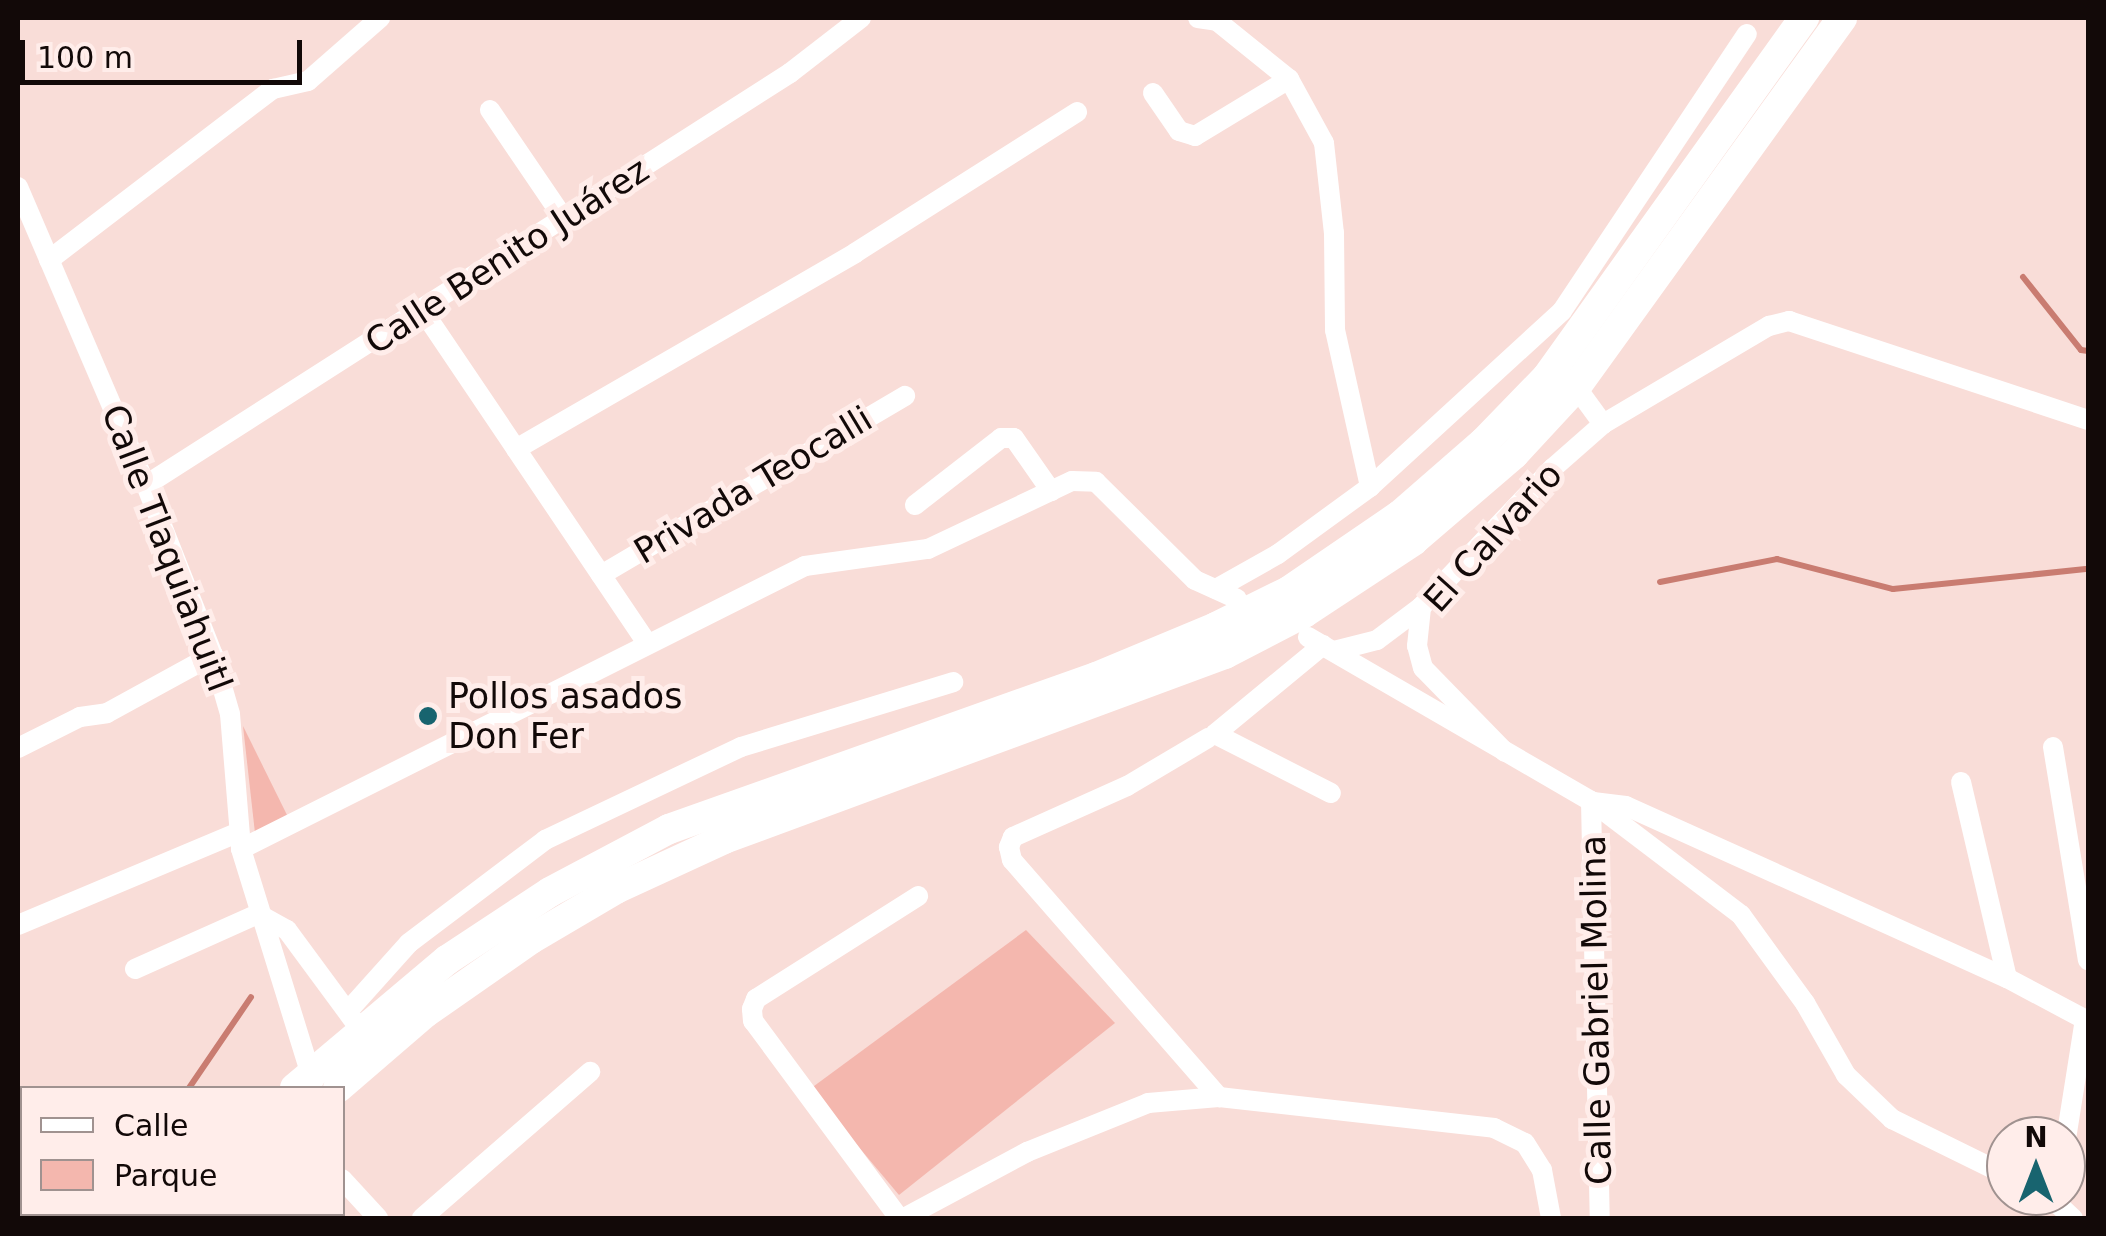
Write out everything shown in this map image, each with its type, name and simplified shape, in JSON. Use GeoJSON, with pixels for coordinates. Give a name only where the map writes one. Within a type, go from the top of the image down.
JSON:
{"type":"FeatureCollection","features":[{"type":"Feature","properties":{"kind":"highway"},"geometry":{"type":"LineString","coordinates":[[297,1086],[355,1021],[521,911],[670,829],[1096,677],[1216,628],[1289,591],[1400,515],[1484,442],[1547,377],[1804,18]]}},
{"type":"Feature","properties":{"kind":"highway"},"geometry":{"type":"LineString","coordinates":[[340,1086],[425,1014],[531,939],[616,889],[724,839],[1225,654],[1304,613],[1413,542],[1514,454],[1576,387],[1842,18]]}},
{"type":"Feature","properties":{"kind":"street"},"geometry":{"type":"LineString","coordinates":[[49,260],[273,89],[308,81],[380,18]]}},
{"type":"Feature","properties":{"kind":"street","name":"Calle Benito Juárez"},"geometry":{"type":"LineString","coordinates":[[146,485],[790,73],[860,18]]}},
{"type":"Feature","properties":{"kind":"street"},"geometry":{"type":"LineString","coordinates":[[1198,18],[1217,21],[1289,79],[1324,143],[1334,234],[1335,330],[1370,487]]}},
{"type":"Feature","properties":{"kind":"street"},"geometry":{"type":"LineString","coordinates":[[1216,590],[1278,554],[1370,487],[1562,311],[1748,34]]}},
{"type":"Feature","properties":{"kind":"street"},"geometry":{"type":"LineString","coordinates":[[1153,93],[1180,131],[1194,136],[1289,79]]}},
{"type":"Feature","properties":{"kind":"street"},"geometry":{"type":"LineString","coordinates":[[490,110],[564,220]]}},
{"type":"Feature","properties":{"kind":"street"},"geometry":{"type":"LineString","coordinates":[[516,449],[855,252],[1077,112]]}},
{"type":"Feature","properties":{"kind":"street","name":"Calle Tlaquiahuitl"},"geometry":{"type":"LineString","coordinates":[[18,187],[146,485],[213,654],[230,714],[240,840],[258,914],[314,1086]]}},
{"type":"Feature","properties":{"kind":"street","name":"Privada Teocalli"},"geometry":{"type":"LineString","coordinates":[[423,311],[647,643]]}},
{"type":"Feature","properties":{"kind":"street","name":"El Calvario"},"geometry":{"type":"LineString","coordinates":[[1506,752],[1423,668],[1418,646],[1421,607],[1553,468],[1602,424],[1769,326],[1789,321],[2088,420]]}},
{"type":"Feature","properties":{"kind":"street"},"geometry":{"type":"LineString","coordinates":[[1576,387],[1602,424]]}},
{"type":"Feature","properties":{"kind":"street","name":"Privada Teocalli"},"geometry":{"type":"LineString","coordinates":[[601,575],[905,396]]}},
{"type":"Feature","properties":{"kind":"street"},"geometry":{"type":"LineString","coordinates":[[915,504],[1002,438],[1014,438],[1052,491]]}},
{"type":"Feature","properties":{"kind":"street"},"geometry":{"type":"LineString","coordinates":[[18,925],[240,840],[806,566],[928,550],[1072,481],[1096,482],[1194,580],[1237,600]]}},
{"type":"Feature","properties":{"kind":"street"},"geometry":{"type":"LineString","coordinates":[[1331,794],[1215,734],[1322,644],[1377,640],[1421,607]]}},
{"type":"Feature","properties":{"kind":"street"},"geometry":{"type":"LineString","coordinates":[[1322,644],[1591,801],[1741,915],[1806,1003],[1846,1076],[1892,1119],[1986,1165]]}},
{"type":"Feature","properties":{"kind":"street"},"geometry":{"type":"LineString","coordinates":[[18,748],[80,717],[107,713],[213,654]]}},
{"type":"Feature","properties":{"kind":"street"},"geometry":{"type":"LineString","coordinates":[[135,969],[258,914],[287,930],[355,1021],[409,944],[545,840],[742,747],[954,682]]}},
{"type":"Feature","properties":{"kind":"street"},"geometry":{"type":"LineString","coordinates":[[1208,738],[1127,786],[1013,837],[1009,847],[1012,860],[1219,1097]]}},
{"type":"Feature","properties":{"kind":"street"},"geometry":{"type":"LineString","coordinates":[[2053,747],[2088,960]]}},
{"type":"Feature","properties":{"kind":"street"},"geometry":{"type":"LineString","coordinates":[[1960,782],[2008,978]]}},
{"type":"Feature","properties":{"kind":"street"},"geometry":{"type":"LineString","coordinates":[[1591,801],[1626,806],[2008,978],[2087,1020],[2070,1116]]}},
{"type":"Feature","properties":{"kind":"street","name":"Calle Gabriel Molina"},"geometry":{"type":"LineString","coordinates":[[1591,801],[1604,1216]]}},
{"type":"Feature","properties":{"kind":"street"},"geometry":{"type":"LineString","coordinates":[[918,896],[756,999],[752,1009],[753,1021],[901,1218],[933,1211],[1026,1152],[1148,1102],[1219,1097],[1494,1128],[1525,1143],[1542,1170],[1552,1218]]}},
{"type":"Feature","properties":{"kind":"street"},"geometry":{"type":"LineString","coordinates":[[422,1218],[590,1072]]}},
{"type":"Feature","properties":{"kind":"street"},"geometry":{"type":"LineString","coordinates":[[345,1182],[378,1218]]}},
{"type":"Feature","properties":{"kind":"green space"},"geometry":{"type":"Polygon","coordinates":[[[243,726],[289,819],[255,833],[243,726]]]}},
{"type":"Feature","properties":{"kind":"green space"},"geometry":{"type":"Polygon","coordinates":[[[1026,930],[1115,1023],[899,1195],[810,1089],[1026,930]]]}},
{"type":"Feature","properties":{"kind":"waterway"},"geometry":{"type":"LineString","coordinates":[[2023,277],[2081,350],[2088,351]]}},
{"type":"Feature","properties":{"kind":"waterway"},"geometry":{"type":"LineString","coordinates":[[1660,582],[1777,559],[1893,589],[2088,569]]}},
{"type":"Feature","properties":{"kind":"waterway"},"geometry":{"type":"LineString","coordinates":[[190,1086],[251,997]]}},
{"type":"Feature","properties":{"kind":"place","name":"Pollos asados Don Fer"},"geometry":{"type":"Point","coordinates":[428,716]}}]}
